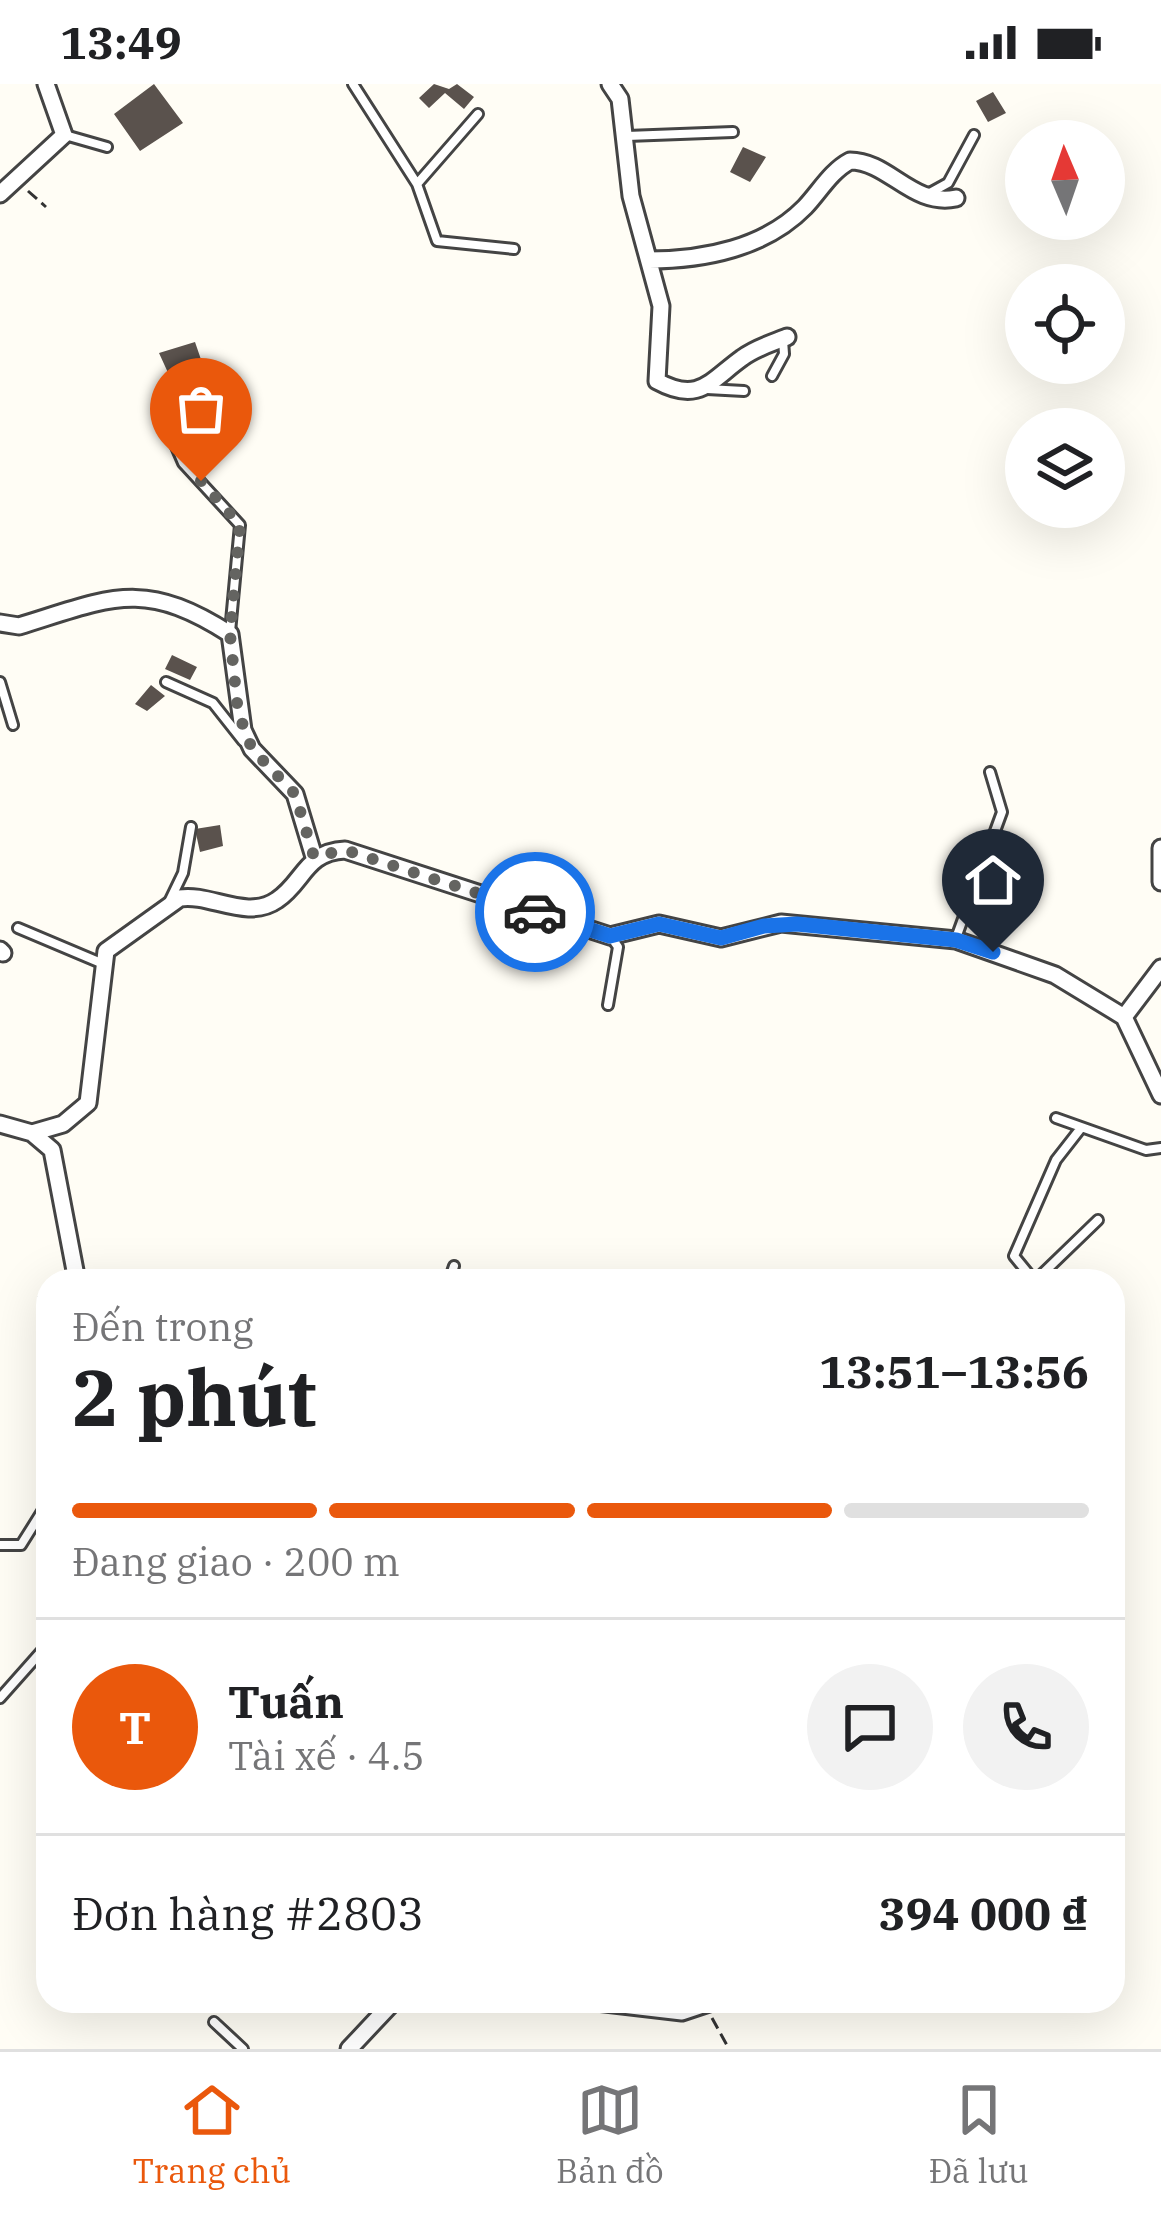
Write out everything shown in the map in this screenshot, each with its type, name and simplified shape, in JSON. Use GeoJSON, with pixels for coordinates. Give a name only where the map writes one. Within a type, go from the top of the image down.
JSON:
{"type":"FeatureCollection","features":[{"type":"Feature","properties":{"kind":"street"},"geometry":{"type":"LineString","coordinates":[[0,194],[64,135],[46,84]]}},
{"type":"Feature","properties":{"kind":"street"},"geometry":{"type":"LineString","coordinates":[[610,84],[620,99],[631,196],[663,325],[657,381],[691,394],[707,389],[739,359],[785,338]]}},
{"type":"Feature","properties":{"kind":"street"},"geometry":{"type":"LineString","coordinates":[[650,260],[713,256],[763,236],[800,212],[850,161],[863,161],[921,196],[956,198]]}},
{"type":"Feature","properties":{"kind":"street"},"geometry":{"type":"LineString","coordinates":[[0,626],[19,626],[135,596],[176,604],[230,634],[238,712],[252,749],[295,794],[314,857]]}},
{"type":"Feature","properties":{"kind":"street"},"geometry":{"type":"LineString","coordinates":[[1161,848],[1161,883]]}},
{"type":"Feature","properties":{"kind":"street"},"geometry":{"type":"LineString","coordinates":[[32,1133],[63,1124],[88,1102],[100,964],[115,942],[169,902],[191,896],[262,907],[279,899],[314,857],[345,850],[610,936],[659,924],[721,938],[781,923],[956,940],[1055,975],[1124,1017],[1161,1095]]}},
{"type":"Feature","properties":{"kind":"street"},"geometry":{"type":"LineString","coordinates":[[1124,1017],[1161,968]]}},
{"type":"Feature","properties":{"kind":"street"},"geometry":{"type":"LineString","coordinates":[[0,1124],[32,1133],[44,1141],[57,1161],[75,1269]]}},
{"type":"Feature","properties":{"kind":"street"},"geometry":{"type":"LineString","coordinates":[[349,2049],[383,2013]]}},
{"type":"Feature","properties":{"kind":"lane"},"geometry":{"type":"LineString","coordinates":[[353,84],[417,184],[437,241],[514,248]]}},
{"type":"Feature","properties":{"kind":"lane"},"geometry":{"type":"LineString","coordinates":[[417,184],[478,114]]}},
{"type":"Feature","properties":{"kind":"lane"},"geometry":{"type":"LineString","coordinates":[[626,136],[733,132]]}},
{"type":"Feature","properties":{"kind":"lane"},"geometry":{"type":"LineString","coordinates":[[64,135],[107,147]]}},
{"type":"Feature","properties":{"kind":"lane"},"geometry":{"type":"LineString","coordinates":[[921,196],[948,183],[974,135]]}},
{"type":"Feature","properties":{"kind":"lane"},"geometry":{"type":"LineString","coordinates":[[772,376],[784,354],[785,338]]}},
{"type":"Feature","properties":{"kind":"lane"},"geometry":{"type":"LineString","coordinates":[[707,389],[745,391]]}},
{"type":"Feature","properties":{"kind":"lane"},"geometry":{"type":"LineString","coordinates":[[158,405],[183,463],[240,525],[230,634]]}},
{"type":"Feature","properties":{"kind":"lane"},"geometry":{"type":"LineString","coordinates":[[0,682],[13,725]]}},
{"type":"Feature","properties":{"kind":"lane"},"geometry":{"type":"LineString","coordinates":[[166,682],[213,703],[252,749]]}},
{"type":"Feature","properties":{"kind":"lane"},"geometry":{"type":"LineString","coordinates":[[956,940],[1002,812],[990,772]]}},
{"type":"Feature","properties":{"kind":"lane"},"geometry":{"type":"LineString","coordinates":[[169,902],[183,873],[191,827]]}},
{"type":"Feature","properties":{"kind":"lane"},"geometry":{"type":"LineString","coordinates":[[17,928],[100,964]]}},
{"type":"Feature","properties":{"kind":"lane"},"geometry":{"type":"LineString","coordinates":[[608,1005],[618,947],[610,936]]}},
{"type":"Feature","properties":{"kind":"lane"},"geometry":{"type":"LineString","coordinates":[[1056,1118],[1146,1150],[1161,1148]]}},
{"type":"Feature","properties":{"kind":"lane"},"geometry":{"type":"LineString","coordinates":[[1025,1269],[1014,1256],[1056,1160],[1081,1128]]}},
{"type":"Feature","properties":{"kind":"lane"},"geometry":{"type":"LineString","coordinates":[[1047,1269],[1099,1220]]}},
{"type":"Feature","properties":{"kind":"lane"},"geometry":{"type":"LineString","coordinates":[[0,1545],[21,1545],[36,1521]]}},
{"type":"Feature","properties":{"kind":"lane"},"geometry":{"type":"LineString","coordinates":[[0,1698],[36,1658]]}},
{"type":"Feature","properties":{"kind":"lane"},"geometry":{"type":"LineString","coordinates":[[214,2022],[243,2049]]}},
{"type":"Feature","properties":{"kind":"path"},"geometry":{"type":"LineString","coordinates":[[18,182],[46,207]]}},
{"type":"Feature","properties":{"kind":"path"},"geometry":{"type":"LineString","coordinates":[[714,2013],[729,2049]]}},
{"type":"Feature","properties":{"kind":"building"},"geometry":{"type":"Polygon","coordinates":[[[154,84],[183,123],[140,151],[114,114],[154,84]]]}},
{"type":"Feature","properties":{"kind":"building"},"geometry":{"type":"Polygon","coordinates":[[[434,84],[449,89],[457,84],[474,97],[464,109],[445,93],[429,108],[419,98],[434,84]]]}},
{"type":"Feature","properties":{"kind":"building"},"geometry":{"type":"Polygon","coordinates":[[[993,92],[1006,113],[988,122],[976,101],[993,92]]]}},
{"type":"Feature","properties":{"kind":"building"},"geometry":{"type":"Polygon","coordinates":[[[743,147],[766,157],[750,182],[730,172],[743,147]]]}},
{"type":"Feature","properties":{"kind":"building"},"geometry":{"type":"Polygon","coordinates":[[[195,342],[207,377],[175,388],[159,353],[195,342]]]}},
{"type":"Feature","properties":{"kind":"building"},"geometry":{"type":"Polygon","coordinates":[[[172,655],[197,667],[190,680],[165,669],[172,655]]]}},
{"type":"Feature","properties":{"kind":"building"},"geometry":{"type":"Polygon","coordinates":[[[151,685],[165,696],[147,711],[135,704],[151,685]]]}},
{"type":"Feature","properties":{"kind":"building"},"geometry":{"type":"Polygon","coordinates":[[[220,825],[223,846],[200,852],[195,829],[220,825]]]}},
{"type":"Feature","properties":{"kind":"way so far"},"geometry":{"type":"LineString","coordinates":[[201,481],[240,525],[230,634],[243,730],[252,749],[295,794],[314,857],[345,850],[535,912]]}},
{"type":"Feature","properties":{"kind":"route"},"geometry":{"type":"LineString","coordinates":[[535,912],[610,936],[659,924],[721,938],[781,923],[927,936],[993,952]]}}]}
